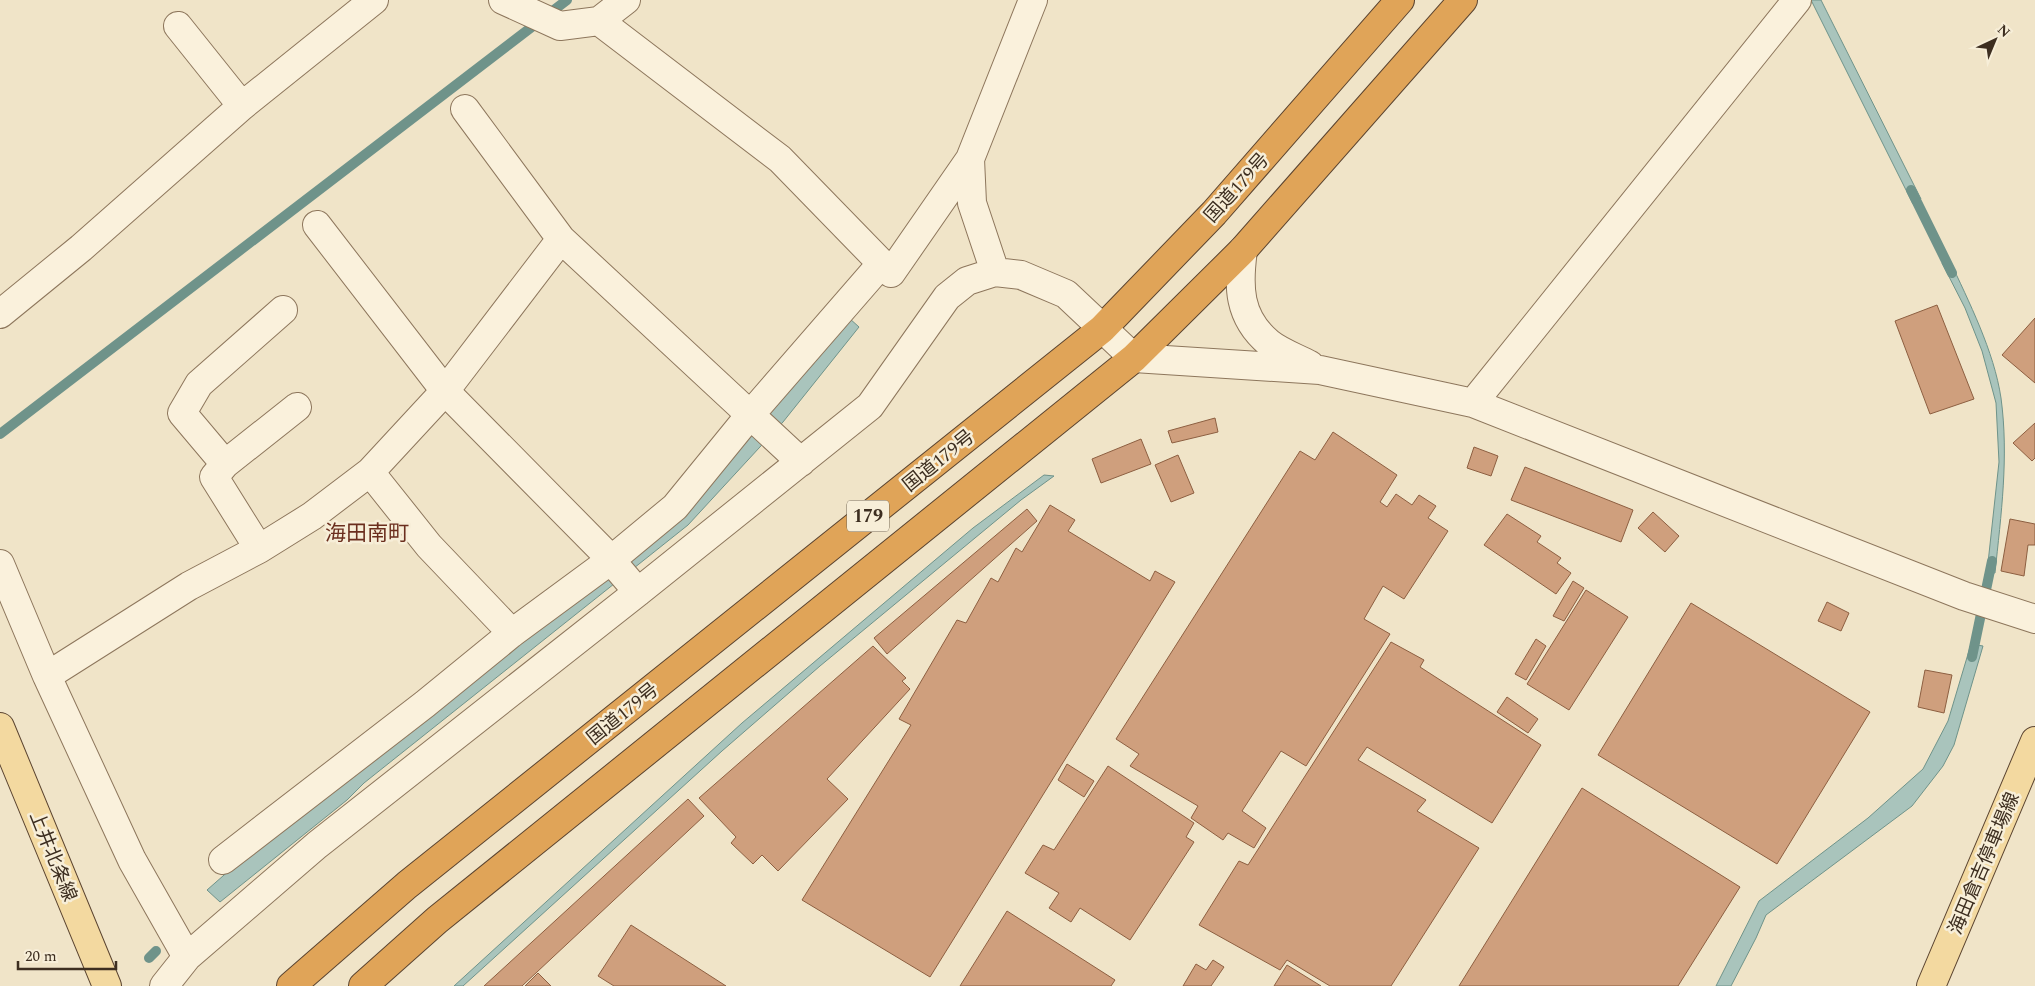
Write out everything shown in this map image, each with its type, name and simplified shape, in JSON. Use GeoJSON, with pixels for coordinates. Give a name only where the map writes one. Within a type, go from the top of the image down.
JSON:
{"type":"FeatureCollection","features":[{"type":"Feature","properties":{"kind":"highway","name":"国道179号"},"geometry":{"type":"LineString","coordinates":[[291,986],[407,885],[1102,329],[1214,213],[1400,0]]}},
{"type":"Feature","properties":{"kind":"highway","name":"179"},"geometry":{"type":"LineString","coordinates":[[363,986],[437,920],[1134,358],[1243,250],[1463,0]]}},
{"type":"Feature","properties":{"kind":"main road","name":"上井北条線"},"geometry":{"type":"LineString","coordinates":[[0,727],[107,986]]}},
{"type":"Feature","properties":{"kind":"main road","name":"海田倉吉停車場線"},"geometry":{"type":"LineString","coordinates":[[1931,986],[2035,741]]}},
{"type":"Feature","properties":{"kind":"street"},"geometry":{"type":"LineString","coordinates":[[0,314],[81,248],[242,106],[374,0]]}},
{"type":"Feature","properties":{"kind":"street"},"geometry":{"type":"LineString","coordinates":[[503,0],[560,26],[599,20],[626,0]]}},
{"type":"Feature","properties":{"kind":"street"},"geometry":{"type":"LineString","coordinates":[[599,20],[780,159],[891,273],[970,159],[1033,0]]}},
{"type":"Feature","properties":{"kind":"street"},"geometry":{"type":"LineString","coordinates":[[1473,403],[1797,0]]}},
{"type":"Feature","properties":{"kind":"street"},"geometry":{"type":"LineString","coordinates":[[178,26],[242,106]]}},
{"type":"Feature","properties":{"kind":"street"},"geometry":{"type":"LineString","coordinates":[[465,110],[561,239],[801,462]]}},
{"type":"Feature","properties":{"kind":"street"},"geometry":{"type":"LineString","coordinates":[[970,159],[972,203],[995,272]]}},
{"type":"Feature","properties":{"kind":"street"},"geometry":{"type":"LineString","coordinates":[[317,225],[445,391],[611,560],[638,592]]}},
{"type":"Feature","properties":{"kind":"street"},"geometry":{"type":"LineString","coordinates":[[47,676],[188,586],[259,549],[312,516],[370,472],[445,391],[561,239]]}},
{"type":"Feature","properties":{"kind":"street"},"geometry":{"type":"LineString","coordinates":[[1243,250],[1239,280],[1241,300],[1252,324],[1269,344],[1320,370]]}},
{"type":"Feature","properties":{"kind":"street"},"geometry":{"type":"LineString","coordinates":[[223,860],[425,704],[512,633],[611,560],[675,507],[750,415],[882,263]]}},
{"type":"Feature","properties":{"kind":"street"},"geometry":{"type":"LineString","coordinates":[[164,986],[187,957],[317,845],[870,406],[947,296],[967,281],[995,272],[1021,275],[1066,294],[1134,358],[1320,370],[1473,403],[1964,596],[2024,616]]}},
{"type":"Feature","properties":{"kind":"street"},"geometry":{"type":"LineString","coordinates":[[224,464],[182,412],[199,384],[283,310]]}},
{"type":"Feature","properties":{"kind":"street"},"geometry":{"type":"LineString","coordinates":[[259,549],[214,477],[224,464],[297,407]]}},
{"type":"Feature","properties":{"kind":"street"},"geometry":{"type":"LineString","coordinates":[[370,472],[429,546],[512,633]]}},
{"type":"Feature","properties":{"kind":"street"},"geometry":{"type":"LineString","coordinates":[[0,564],[47,676],[132,860],[187,957]]}},
{"type":"Feature","properties":{"kind":"water"},"geometry":{"type":"Polygon","coordinates":[[[1811,0],[1821,0],[1921,199],[1913,204],[1811,0]]]}},
{"type":"Feature","properties":{"kind":"water"},"geometry":{"type":"Polygon","coordinates":[[[1949,259],[1987,345],[1998,380],[2001,398],[2004,464],[2002,508],[1995,573],[1987,572],[1999,462],[1996,403],[1982,351],[1965,308],[1942,263],[1949,259]]]}},
{"type":"Feature","properties":{"kind":"water"},"geometry":{"type":"Polygon","coordinates":[[[849,318],[859,327],[783,422],[688,525],[364,783],[347,800],[220,902],[207,890],[248,854],[607,574],[849,318]]]}},
{"type":"Feature","properties":{"kind":"water"},"geometry":{"type":"Polygon","coordinates":[[[1044,475],[1054,476],[1021,500],[820,666],[722,751],[463,986],[454,986],[742,723],[973,528],[1044,475]]]}},
{"type":"Feature","properties":{"kind":"water"},"geometry":{"type":"Polygon","coordinates":[[[1971,644],[1983,646],[1954,745],[1943,766],[1912,806],[1766,915],[1731,986],[1716,986],[1759,901],[1868,818],[1923,769],[1948,721],[1971,644]]]}},
{"type":"Feature","properties":{"kind":"building"},"geometry":{"type":"Polygon","coordinates":[[[1937,305],[1974,399],[1930,414],[1895,321],[1937,305]]]}},
{"type":"Feature","properties":{"kind":"building"},"geometry":{"type":"Polygon","coordinates":[[[2035,318],[2035,383],[2002,355],[2035,318]]]}},
{"type":"Feature","properties":{"kind":"building"},"geometry":{"type":"Polygon","coordinates":[[[1215,418],[1218,432],[1172,443],[1168,431],[1215,418]]]}},
{"type":"Feature","properties":{"kind":"building"},"geometry":{"type":"Polygon","coordinates":[[[2035,423],[2035,458],[2032,461],[2013,443],[2035,423]]]}},
{"type":"Feature","properties":{"kind":"building"},"geometry":{"type":"Polygon","coordinates":[[[1333,432],[1397,475],[1380,502],[1387,507],[1396,494],[1412,505],[1419,495],[1436,506],[1428,518],[1448,531],[1404,599],[1383,586],[1364,619],[1390,634],[1306,766],[1281,751],[1242,811],[1266,828],[1254,848],[1228,833],[1223,840],[1191,818],[1198,806],[1130,766],[1139,754],[1116,739],[1300,451],[1315,460],[1333,432]]]}},
{"type":"Feature","properties":{"kind":"building"},"geometry":{"type":"Polygon","coordinates":[[[1141,439],[1151,464],[1101,483],[1092,459],[1141,439]]]}},
{"type":"Feature","properties":{"kind":"building"},"geometry":{"type":"Polygon","coordinates":[[[1474,447],[1498,456],[1491,476],[1467,468],[1474,447]]]}},
{"type":"Feature","properties":{"kind":"building"},"geometry":{"type":"Polygon","coordinates":[[[1178,455],[1194,493],[1171,502],[1155,465],[1178,455]]]}},
{"type":"Feature","properties":{"kind":"building"},"geometry":{"type":"Polygon","coordinates":[[[1525,467],[1633,510],[1621,542],[1511,500],[1525,467]]]}},
{"type":"Feature","properties":{"kind":"building"},"geometry":{"type":"Polygon","coordinates":[[[1050,505],[1075,520],[1068,531],[1150,581],[1155,571],[1175,582],[930,977],[802,900],[911,725],[899,719],[957,620],[966,623],[991,578],[998,582],[1016,548],[1022,552],[1050,505]]]}},
{"type":"Feature","properties":{"kind":"building"},"geometry":{"type":"Polygon","coordinates":[[[1027,509],[1037,521],[887,654],[874,638],[1027,509]]]}},
{"type":"Feature","properties":{"kind":"building"},"geometry":{"type":"Polygon","coordinates":[[[1653,512],[1679,536],[1665,552],[1638,528],[1653,512]]]}},
{"type":"Feature","properties":{"kind":"building"},"geometry":{"type":"Polygon","coordinates":[[[1507,514],[1541,536],[1537,542],[1561,558],[1557,563],[1571,573],[1556,594],[1484,545],[1507,514]]]}},
{"type":"Feature","properties":{"kind":"building"},"geometry":{"type":"Polygon","coordinates":[[[2010,519],[2035,524],[2035,545],[2028,545],[2024,576],[2001,571],[2010,519]]]}},
{"type":"Feature","properties":{"kind":"building"},"geometry":{"type":"Polygon","coordinates":[[[1573,581],[1584,588],[1564,621],[1553,616],[1573,581]]]}},
{"type":"Feature","properties":{"kind":"building"},"geometry":{"type":"Polygon","coordinates":[[[1586,590],[1628,617],[1569,710],[1527,684],[1586,590]]]}},
{"type":"Feature","properties":{"kind":"building"},"geometry":{"type":"Polygon","coordinates":[[[1827,602],[1849,613],[1841,631],[1818,621],[1827,602]]]}},
{"type":"Feature","properties":{"kind":"building"},"geometry":{"type":"Polygon","coordinates":[[[1691,603],[1870,712],[1777,864],[1598,755],[1691,603]]]}},
{"type":"Feature","properties":{"kind":"building"},"geometry":{"type":"Polygon","coordinates":[[[1536,639],[1546,646],[1526,680],[1515,674],[1536,639]]]}},
{"type":"Feature","properties":{"kind":"building"},"geometry":{"type":"Polygon","coordinates":[[[1391,642],[1424,660],[1420,667],[1541,745],[1492,823],[1367,747],[1358,760],[1426,800],[1417,811],[1479,848],[1391,986],[1330,986],[1287,960],[1280,970],[1199,925],[1239,861],[1248,865],[1391,642]]]}},
{"type":"Feature","properties":{"kind":"building"},"geometry":{"type":"Polygon","coordinates":[[[873,646],[906,678],[902,681],[910,689],[827,779],[848,799],[778,871],[762,855],[753,864],[731,843],[736,837],[699,798],[873,646]]]}},
{"type":"Feature","properties":{"kind":"building"},"geometry":{"type":"Polygon","coordinates":[[[1925,670],[1952,675],[1944,713],[1918,707],[1925,670]]]}},
{"type":"Feature","properties":{"kind":"building"},"geometry":{"type":"Polygon","coordinates":[[[1507,697],[1538,719],[1528,733],[1497,712],[1507,697]]]}},
{"type":"Feature","properties":{"kind":"building"},"geometry":{"type":"Polygon","coordinates":[[[1067,764],[1094,781],[1084,797],[1058,780],[1067,764]]]}},
{"type":"Feature","properties":{"kind":"building"},"geometry":{"type":"Polygon","coordinates":[[[1108,766],[1194,823],[1186,837],[1194,842],[1130,940],[1080,908],[1071,922],[1049,908],[1059,893],[1025,873],[1043,845],[1054,850],[1108,766]]]}},
{"type":"Feature","properties":{"kind":"building"},"geometry":{"type":"Polygon","coordinates":[[[1582,788],[1740,887],[1678,986],[1459,986],[1582,788]]]}},
{"type":"Feature","properties":{"kind":"building"},"geometry":{"type":"Polygon","coordinates":[[[688,799],[704,816],[522,986],[484,986],[688,799]]]}},
{"type":"Feature","properties":{"kind":"building"},"geometry":{"type":"Polygon","coordinates":[[[1007,911],[1115,980],[1111,986],[960,986],[1007,911]]]}},
{"type":"Feature","properties":{"kind":"building"},"geometry":{"type":"Polygon","coordinates":[[[631,925],[726,986],[614,986],[598,976],[631,925]]]}},
{"type":"Feature","properties":{"kind":"building"},"geometry":{"type":"Polygon","coordinates":[[[1213,960],[1224,967],[1211,986],[1183,986],[1196,964],[1206,970],[1213,960]]]}},
{"type":"Feature","properties":{"kind":"building"},"geometry":{"type":"Polygon","coordinates":[[[1287,965],[1321,986],[1274,986],[1287,965]]]}},
{"type":"Feature","properties":{"kind":"building"},"geometry":{"type":"Polygon","coordinates":[[[538,973],[551,986],[525,986],[538,973]]]}},
{"type":"Feature","properties":{"kind":"waterway"},"geometry":{"type":"LineString","coordinates":[[0,434],[567,0]]}},
{"type":"Feature","properties":{"kind":"waterway"},"geometry":{"type":"LineString","coordinates":[[1911,190],[1952,273]]}},
{"type":"Feature","properties":{"kind":"waterway"},"geometry":{"type":"LineString","coordinates":[[1972,657],[1992,561]]}},
{"type":"Feature","properties":{"kind":"waterway"},"geometry":{"type":"LineString","coordinates":[[149,958],[156,951]]}},
{"type":"Feature","properties":{"kind":"district","name":"海田南町"},"geometry":{"type":"Point","coordinates":[367,533]}}]}
